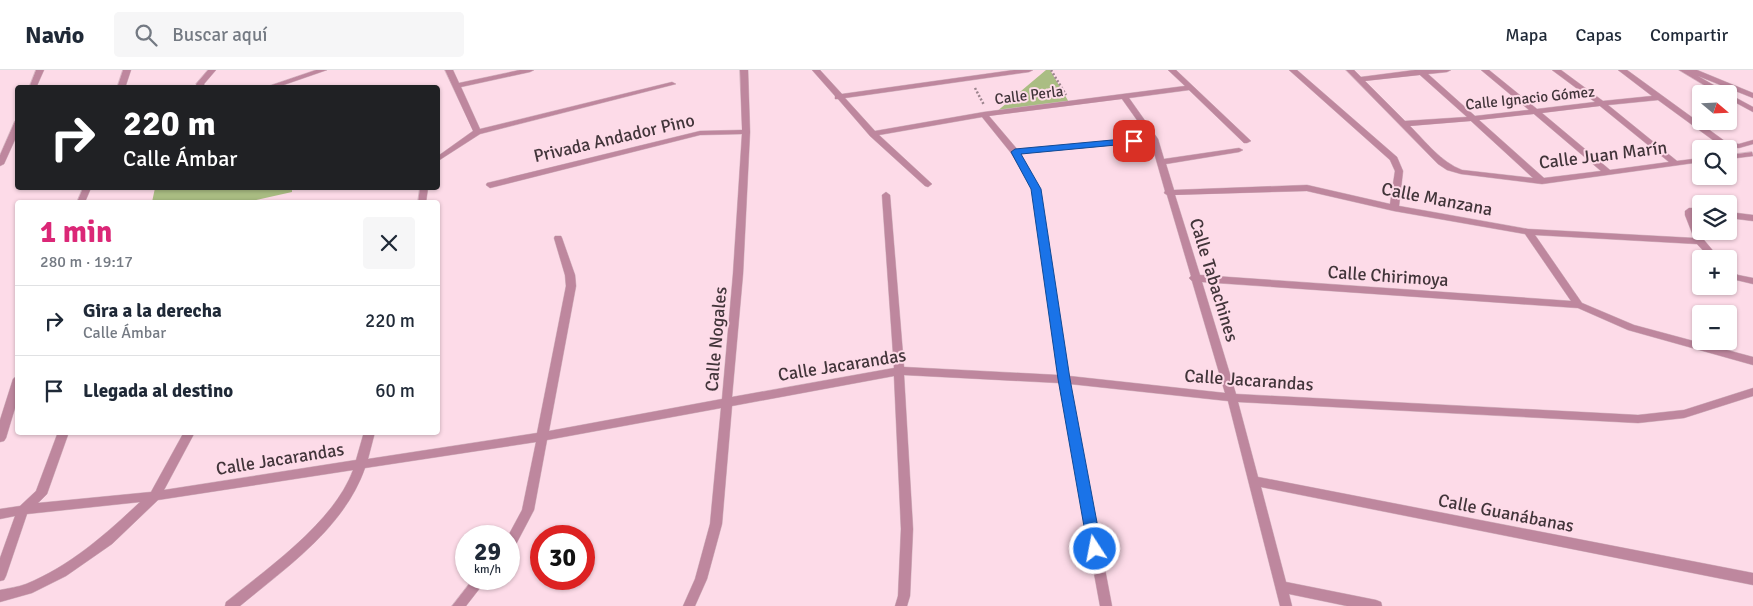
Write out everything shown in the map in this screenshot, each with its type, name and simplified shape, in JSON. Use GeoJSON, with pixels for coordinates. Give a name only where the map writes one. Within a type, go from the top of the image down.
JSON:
{"type":"FeatureCollection","features":[{"type":"Feature","properties":{"kind":"street"},"geometry":{"type":"LineString","coordinates":[[33,85],[40,70]]}},
{"type":"Feature","properties":{"kind":"street"},"geometry":{"type":"LineString","coordinates":[[122,85],[127,70]]}},
{"type":"Feature","properties":{"kind":"street"},"geometry":{"type":"LineString","coordinates":[[200,85],[205,76],[212,70]]}},
{"type":"Feature","properties":{"kind":"street"},"geometry":{"type":"LineString","coordinates":[[276,85],[324,70]]}},
{"type":"Feature","properties":{"kind":"street"},"geometry":{"type":"LineString","coordinates":[[448,70],[477,132]]}},
{"type":"Feature","properties":{"kind":"street"},"geometry":{"type":"LineString","coordinates":[[457,86],[530,70]]}},
{"type":"Feature","properties":{"kind":"street","name":"Calle Nogales"},"geometry":{"type":"LineString","coordinates":[[689,606],[701,579],[716,524],[738,274],[746,132],[744,70]]}},
{"type":"Feature","properties":{"kind":"street"},"geometry":{"type":"LineString","coordinates":[[816,70],[838,97],[873,134],[928,184]]}},
{"type":"Feature","properties":{"kind":"street"},"geometry":{"type":"LineString","coordinates":[[838,97],[1008,71],[1029,70]]}},
{"type":"Feature","properties":{"kind":"street"},"geometry":{"type":"LineString","coordinates":[[1172,70],[1247,141]]}},
{"type":"Feature","properties":{"kind":"street"},"geometry":{"type":"LineString","coordinates":[[1293,70],[1394,159],[1399,171],[1394,208]]}},
{"type":"Feature","properties":{"kind":"street"},"geometry":{"type":"LineString","coordinates":[[1350,70],[1403,124]]}},
{"type":"Feature","properties":{"kind":"street"},"geometry":{"type":"LineString","coordinates":[[1358,79],[1420,71],[1447,70]]}},
{"type":"Feature","properties":{"kind":"street"},"geometry":{"type":"LineString","coordinates":[[1485,70],[1608,172]]}},
{"type":"Feature","properties":{"kind":"street"},"geometry":{"type":"LineString","coordinates":[[1556,70],[1602,104],[1675,163]]}},
{"type":"Feature","properties":{"kind":"street"},"geometry":{"type":"LineString","coordinates":[[1622,70],[1724,144],[1739,146],[1753,142]]}},
{"type":"Feature","properties":{"kind":"street"},"geometry":{"type":"LineString","coordinates":[[1683,70],[1709,85]]}},
{"type":"Feature","properties":{"kind":"street"},"geometry":{"type":"LineString","coordinates":[[1691,70],[1753,96]]}},
{"type":"Feature","properties":{"kind":"street"},"geometry":{"type":"LineString","coordinates":[[1420,71],[1542,181]]}},
{"type":"Feature","properties":{"kind":"street"},"geometry":{"type":"LineString","coordinates":[[440,158],[477,132],[672,84]]}},
{"type":"Feature","properties":{"kind":"street","name":"Calle Perla"},"geometry":{"type":"LineString","coordinates":[[873,134],[986,114],[1190,88]]}},
{"type":"Feature","properties":{"kind":"street","name":"Calle Tabachines"},"geometry":{"type":"LineString","coordinates":[[1124,96],[1154,139],[1168,193],[1232,398],[1286,606]]}},
{"type":"Feature","properties":{"kind":"street","name":"Calle Ignacio Gómez"},"geometry":{"type":"LineString","coordinates":[[1403,124],[1472,119],[1660,97]]}},
{"type":"Feature","properties":{"kind":"street"},"geometry":{"type":"LineString","coordinates":[[1738,101],[1753,110]]}},
{"type":"Feature","properties":{"kind":"street"},"geometry":{"type":"LineString","coordinates":[[986,114],[1015,152],[1036,189],[1064,379],[1106,606]]}},
{"type":"Feature","properties":{"kind":"street","name":"Calle Juan Marín"},"geometry":{"type":"LineString","coordinates":[[1403,124],[1441,162],[1461,172],[1542,181],[1692,161]]}},
{"type":"Feature","properties":{"kind":"street"},"geometry":{"type":"LineString","coordinates":[[0,164],[15,130]]}},
{"type":"Feature","properties":{"kind":"street","name":"Privada Andador Pino"},"geometry":{"type":"LineString","coordinates":[[490,185],[700,133],[746,132]]}},
{"type":"Feature","properties":{"kind":"street"},"geometry":{"type":"LineString","coordinates":[[1015,152],[1154,139]]}},
{"type":"Feature","properties":{"kind":"street"},"geometry":{"type":"LineString","coordinates":[[1739,146],[1752,155]]}},
{"type":"Feature","properties":{"kind":"street"},"geometry":{"type":"LineString","coordinates":[[1161,162],[1239,150]]}},
{"type":"Feature","properties":{"kind":"street"},"geometry":{"type":"LineString","coordinates":[[1737,156],[1752,155]]}},
{"type":"Feature","properties":{"kind":"street","name":"Calle Manzana"},"geometry":{"type":"LineString","coordinates":[[1168,193],[1307,188],[1394,208],[1528,232],[1700,241]]}},
{"type":"Feature","properties":{"kind":"street"},"geometry":{"type":"LineString","coordinates":[[886,196],[899,371],[907,529],[904,596],[901,606]]}},
{"type":"Feature","properties":{"kind":"street"},"geometry":{"type":"LineString","coordinates":[[1692,211],[1689,211],[1692,222]]}},
{"type":"Feature","properties":{"kind":"street"},"geometry":{"type":"LineString","coordinates":[[1737,216],[1753,218]]}},
{"type":"Feature","properties":{"kind":"street"},"geometry":{"type":"LineString","coordinates":[[1528,232],[1579,306],[1631,328],[1753,361]]}},
{"type":"Feature","properties":{"kind":"street"},"geometry":{"type":"LineString","coordinates":[[520,525],[528,510],[544,436],[571,286],[570,275],[558,238]]}},
{"type":"Feature","properties":{"kind":"street"},"geometry":{"type":"LineString","coordinates":[[1700,241],[1708,250]]}},
{"type":"Feature","properties":{"kind":"street"},"geometry":{"type":"LineString","coordinates":[[1737,276],[1753,281]]}},
{"type":"Feature","properties":{"kind":"street","name":"Calle Chirimoya"},"geometry":{"type":"LineString","coordinates":[[1194,278],[1579,306]]}},
{"type":"Feature","properties":{"kind":"street","name":"Calle Jacarandas"},"geometry":{"type":"LineString","coordinates":[[0,514],[155,496],[544,436],[899,371],[1064,379],[1232,398],[1638,419],[1684,414],[1753,392]]}},
{"type":"Feature","properties":{"kind":"street"},"geometry":{"type":"LineString","coordinates":[[0,438],[15,390]]}},
{"type":"Feature","properties":{"kind":"street"},"geometry":{"type":"LineString","coordinates":[[0,576],[23,510],[41,494],[63,435]]}},
{"type":"Feature","properties":{"kind":"street"},"geometry":{"type":"LineString","coordinates":[[0,596],[28,590],[62,572],[108,540],[155,496],[188,435]]}},
{"type":"Feature","properties":{"kind":"street"},"geometry":{"type":"LineString","coordinates":[[232,606],[309,538],[345,500],[361,464],[369,435]]}},
{"type":"Feature","properties":{"kind":"street","name":"Calle Guanábanas"},"geometry":{"type":"LineString","coordinates":[[1252,481],[1753,579]]}},
{"type":"Feature","properties":{"kind":"street"},"geometry":{"type":"LineString","coordinates":[[1281,587],[1376,606]]}},
{"type":"Feature","properties":{"kind":"street"},"geometry":{"type":"LineString","coordinates":[[458,606],[472,590]]}},
{"type":"Feature","properties":{"kind":"path"},"geometry":{"type":"LineString","coordinates":[[1052,70],[1071,104]]}},
{"type":"Feature","properties":{"kind":"path"},"geometry":{"type":"LineString","coordinates":[[969,77],[986,114]]}},
{"type":"Feature","properties":{"kind":"green space"},"geometry":{"type":"Polygon","coordinates":[[[1046,70],[1050,70],[1070,104],[995,113],[1046,70]]]}},
{"type":"Feature","properties":{"kind":"green space"},"geometry":{"type":"Polygon","coordinates":[[[155,190],[292,190],[292,192],[256,200],[152,200],[155,190]]]}},
{"type":"Feature","properties":{"kind":"route"},"geometry":{"type":"LineString","coordinates":[[1095,549],[1064,379],[1036,189],[1015,152],[1134,141]]}}]}
